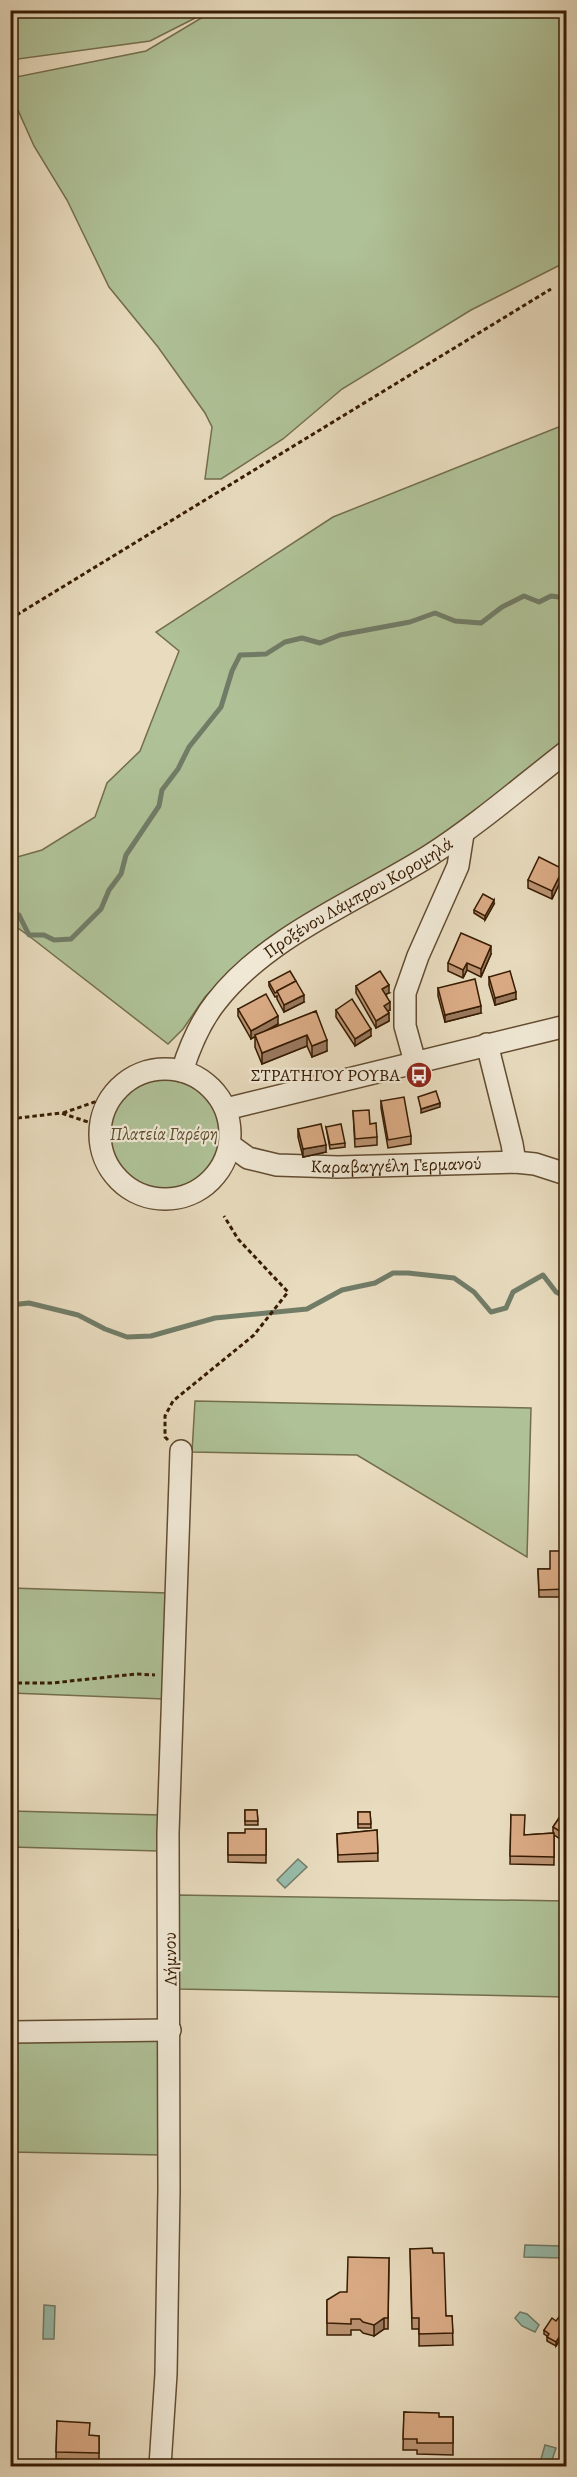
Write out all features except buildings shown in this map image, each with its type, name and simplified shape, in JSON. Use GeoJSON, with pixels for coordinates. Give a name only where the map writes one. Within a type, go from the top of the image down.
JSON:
{"type":"FeatureCollection","features":[{"type":"Feature","properties":{"kind":"street","name":"Προξένου Λάμπρου Κορομηλά"},"geometry":{"type":"LineString","coordinates":[[182,1071],[207,1015],[228,988],[249,969],[280,944],[463,834],[567,752]]}},
{"type":"Feature","properties":{"kind":"street"},"geometry":{"type":"LineString","coordinates":[[415,1062],[405,1026],[405,993],[418,956],[458,866],[463,834]]}},
{"type":"Feature","properties":{"kind":"street"},"geometry":{"type":"LineString","coordinates":[[226,1109],[567,1026]]}},
{"type":"Feature","properties":{"kind":"street"},"geometry":{"type":"LineString","coordinates":[[486,1044],[515,1162]]}},
{"type":"Feature","properties":{"kind":"street"},"geometry":{"type":"LineString","coordinates":[[160,1069],[182,1071],[208,1085],[226,1109],[231,1132],[230,1145],[222,1167],[207,1185],[187,1196],[164,1200],[148,1198],[121,1183],[111,1171],[100,1141],[100,1125],[112,1096],[119,1087],[138,1074],[160,1069]]}},
{"type":"Feature","properties":{"kind":"street","name":"Καραβαγγέλη Γερμανού"},"geometry":{"type":"LineString","coordinates":[[230,1145],[248,1158],[277,1165],[338,1167],[515,1162],[535,1164],[567,1174]]}},
{"type":"Feature","properties":{"kind":"street","name":"Λήμνου"},"geometry":{"type":"LineString","coordinates":[[160,2466],[166,2374],[170,2030],[168,1833],[181,1451]]}},
{"type":"Feature","properties":{"kind":"street"},"geometry":{"type":"LineString","coordinates":[[10,2032],[170,2030]]}},
{"type":"Feature","properties":{"kind":"path"},"geometry":{"type":"LineString","coordinates":[[10,619],[551,289]]}},
{"type":"Feature","properties":{"kind":"path"},"geometry":{"type":"LineString","coordinates":[[10,1119],[62,1113],[112,1096]]}},
{"type":"Feature","properties":{"kind":"path"},"geometry":{"type":"LineString","coordinates":[[62,1113],[100,1125]]}},
{"type":"Feature","properties":{"kind":"path"},"geometry":{"type":"LineString","coordinates":[[181,1451],[165,1437],[165,1416],[173,1401],[254,1335],[288,1292],[238,1239],[224,1216]]}},
{"type":"Feature","properties":{"kind":"path"},"geometry":{"type":"LineString","coordinates":[[10,1683],[52,1683],[136,1674],[174,1676]]}},
{"type":"Feature","properties":{"kind":"green space"},"geometry":{"type":"Polygon","coordinates":[[[10,11],[209,11],[150,41],[11,60],[10,11]]]}},
{"type":"Feature","properties":{"kind":"green space"},"geometry":{"type":"Polygon","coordinates":[[[213,11],[566,11],[566,262],[471,310],[342,389],[283,439],[221,479],[205,479],[212,427],[205,413],[158,347],[109,287],[67,200],[34,146],[11,100],[11,78],[146,51],[213,11]]]}},
{"type":"Feature","properties":{"kind":"green space"},"geometry":{"type":"Polygon","coordinates":[[[566,424],[566,742],[474,816],[367,883],[272,936],[244,958],[205,997],[183,1029],[168,1044],[11,923],[10,859],[42,850],[95,817],[107,783],[140,751],[179,651],[156,632],[333,517],[566,424]]]}},
{"type":"Feature","properties":{"kind":"green space","name":"Πλατεία Γαρέφη"},"geometry":{"type":"Polygon","coordinates":[[[165,1076],[187,1081],[206,1093],[218,1112],[223,1134],[218,1156],[206,1175],[187,1187],[165,1192],[143,1187],[124,1175],[112,1156],[107,1134],[112,1112],[124,1093],[143,1081],[165,1076]]]}},
{"type":"Feature","properties":{"kind":"green space"},"geometry":{"type":"Polygon","coordinates":[[[195,1401],[531,1408],[527,1557],[357,1455],[192,1452],[195,1401]]]}},
{"type":"Feature","properties":{"kind":"green space"},"geometry":{"type":"Polygon","coordinates":[[[11,1588],[167,1593],[164,1699],[11,1693],[11,1588]]]}},
{"type":"Feature","properties":{"kind":"green space"},"geometry":{"type":"Polygon","coordinates":[[[11,1811],[160,1815],[159,1851],[11,1847],[11,1811]]]}},
{"type":"Feature","properties":{"kind":"green space"},"geometry":{"type":"Polygon","coordinates":[[[177,1895],[566,1901],[566,1997],[178,1989],[177,1895]]]}},
{"type":"Feature","properties":{"kind":"green space"},"geometry":{"type":"Polygon","coordinates":[[[11,2038],[161,2040],[161,2155],[11,2152],[11,2038]]]}},
{"type":"Feature","properties":{"kind":"green space"},"geometry":{"type":"Polygon","coordinates":[[[11,2389],[12,2466],[10,2466],[11,2389]]]}},
{"type":"Feature","properties":{"kind":"shaded area"},"geometry":{"type":"Polygon","coordinates":[[[298,1859],[307,1867],[285,1888],[277,1880],[298,1859]]]}},
{"type":"Feature","properties":{"kind":"shaded area"},"geometry":{"type":"Polygon","coordinates":[[[525,2245],[562,2246],[561,2258],[524,2257],[525,2245]]]}},
{"type":"Feature","properties":{"kind":"shaded area"},"geometry":{"type":"Polygon","coordinates":[[[44,2305],[55,2306],[54,2339],[43,2339],[44,2305]]]}},
{"type":"Feature","properties":{"kind":"shaded area"},"geometry":{"type":"Polygon","coordinates":[[[520,2312],[527,2314],[539,2325],[535,2332],[522,2326],[515,2318],[520,2312]]]}},
{"type":"Feature","properties":{"kind":"shaded area"},"geometry":{"type":"Polygon","coordinates":[[[545,2445],[556,2448],[550,2466],[539,2466],[545,2445]]]}},
{"type":"Feature","properties":{"kind":"waterway"},"geometry":{"type":"LineString","coordinates":[[10,916],[19,915],[29,935],[44,935],[54,940],[71,939],[101,909],[109,890],[121,874],[126,855],[159,806],[162,790],[178,769],[189,747],[221,707],[232,671],[240,655],[266,654],[285,642],[302,638],[320,643],[340,635],[410,622],[435,613],[455,621],[481,623],[502,607],[524,596],[539,602],[551,596],[566,598]]}},
{"type":"Feature","properties":{"kind":"waterway"},"geometry":{"type":"LineString","coordinates":[[10,1305],[29,1303],[78,1315],[127,1337],[151,1336],[215,1318],[307,1309],[342,1290],[375,1283],[393,1273],[454,1278],[474,1292],[491,1312],[506,1308],[513,1292],[543,1275],[556,1292],[566,1297]]}},
{"type":"Feature","properties":{"kind":"place","name":"ΣΤΡΑΤΗΓΟΥ ΡΟΥΒΑ"},"geometry":{"type":"Point","coordinates":[419,1075]}}]}
